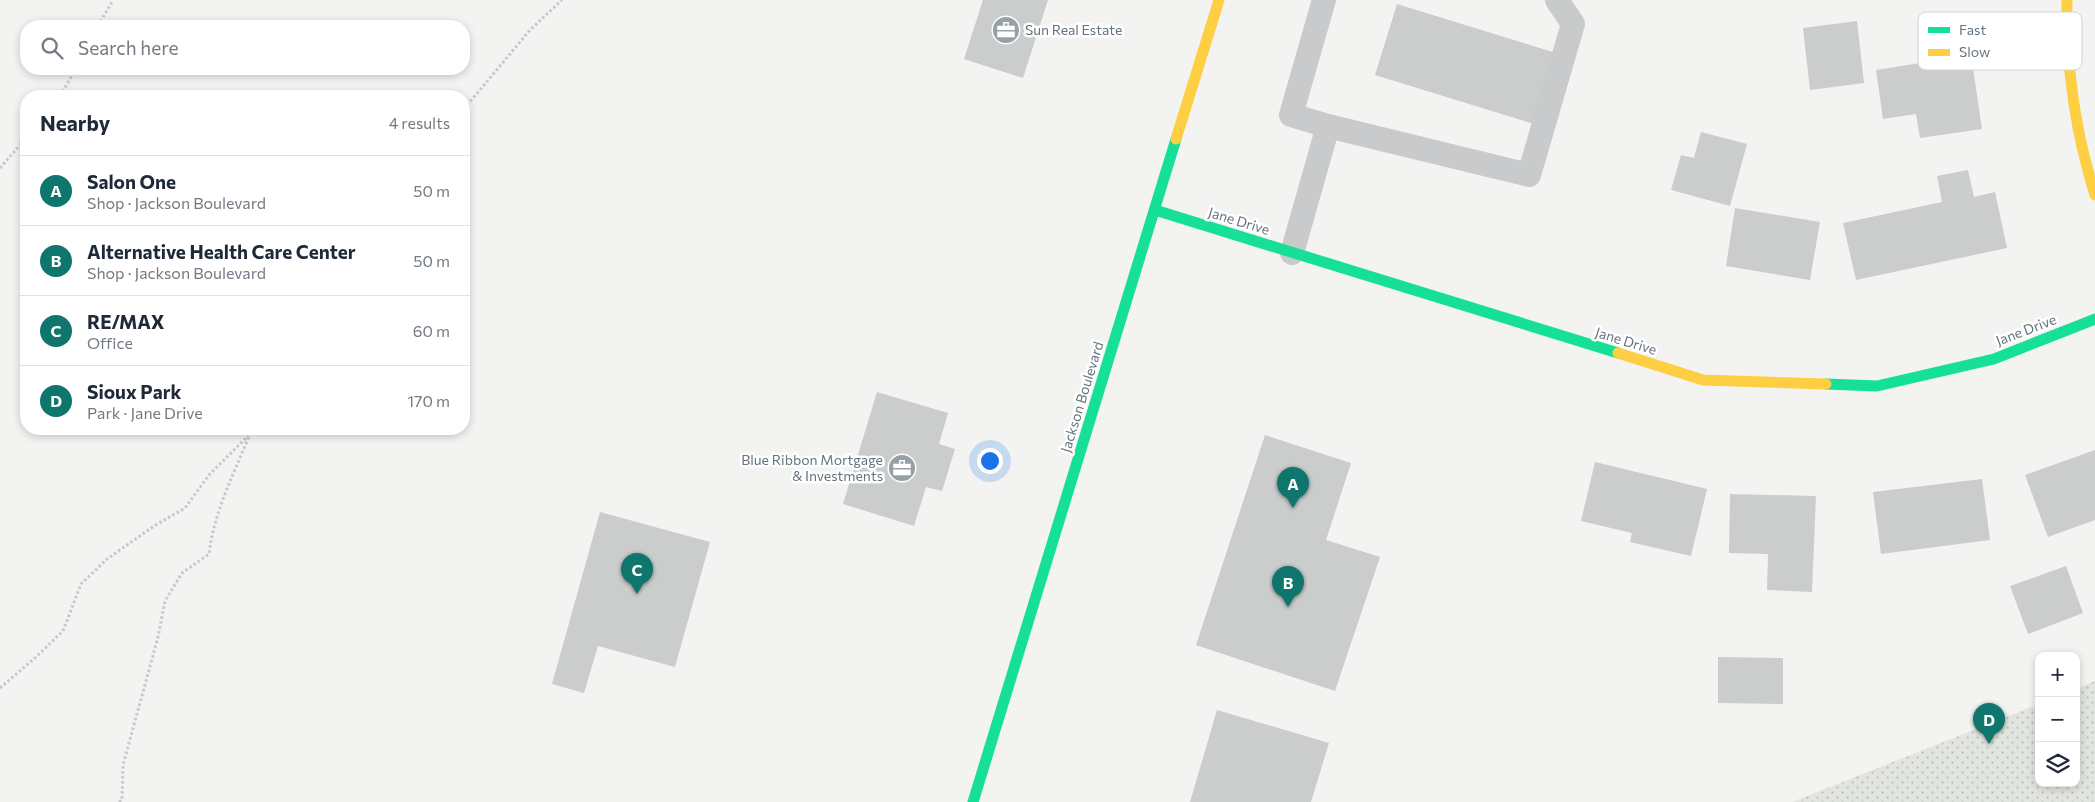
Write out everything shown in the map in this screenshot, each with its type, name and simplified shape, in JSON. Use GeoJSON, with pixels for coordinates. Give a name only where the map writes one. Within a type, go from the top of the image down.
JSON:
{"type":"FeatureCollection","features":[{"type":"Feature","properties":{"kind":"street","name":"Jackson Boulevard"},"geometry":{"type":"LineString","coordinates":[[973,802],[1218,0]]}},
{"type":"Feature","properties":{"kind":"street"},"geometry":{"type":"LineString","coordinates":[[2071,70],[2072,95],[2080,141],[2095,195]]}},
{"type":"Feature","properties":{"kind":"street","name":"Jane Drive"},"geometry":{"type":"LineString","coordinates":[[1155,210],[1703,380],[1877,386],[1994,359],[2095,319]]}},
{"type":"Feature","properties":{"kind":"lane"},"geometry":{"type":"LineString","coordinates":[[1324,0],[1291,114],[1328,126],[1529,175],[1573,24],[1558,0]]}},
{"type":"Feature","properties":{"kind":"lane"},"geometry":{"type":"LineString","coordinates":[[1292,253],[1328,126]]}},
{"type":"Feature","properties":{"kind":"path"},"geometry":{"type":"LineString","coordinates":[[101,20],[113,0]]}},
{"type":"Feature","properties":{"kind":"path"},"geometry":{"type":"LineString","coordinates":[[470,102],[530,30],[562,0]]}},
{"type":"Feature","properties":{"kind":"path"},"geometry":{"type":"LineString","coordinates":[[64,90],[72,75]]}},
{"type":"Feature","properties":{"kind":"path"},"geometry":{"type":"LineString","coordinates":[[0,168],[20,145]]}},
{"type":"Feature","properties":{"kind":"path"},"geometry":{"type":"LineString","coordinates":[[0,688],[36,658],[63,631],[81,584],[107,559],[154,526],[184,508],[209,474],[249,435]]}},
{"type":"Feature","properties":{"kind":"path"},"geometry":{"type":"LineString","coordinates":[[118,802],[122,800],[123,765],[158,637],[164,601],[182,573],[209,554],[211,534],[250,435]]}},
{"type":"Feature","properties":{"kind":"shaded area"},"geometry":{"type":"Polygon","coordinates":[[[2095,681],[2095,802],[1792,802],[2035,706],[2035,787],[2080,787],[2080,687],[2095,681]]]}},
{"type":"Feature","properties":{"kind":"building","name":"Sun Real Estate"},"geometry":{"type":"Polygon","coordinates":[[[983,0],[1048,0],[1023,78],[964,59],[983,0]]]}},
{"type":"Feature","properties":{"kind":"building"},"geometry":{"type":"Polygon","coordinates":[[[1397,4],[1556,53],[1534,124],[1375,75],[1397,4]]]}},
{"type":"Feature","properties":{"kind":"building"},"geometry":{"type":"Polygon","coordinates":[[[1857,21],[1864,83],[1810,90],[1803,28],[1857,21]]]}},
{"type":"Feature","properties":{"kind":"building"},"geometry":{"type":"Polygon","coordinates":[[[1918,63],[1918,70],[1973,70],[1982,129],[1920,138],[1916,114],[1883,119],[1876,70],[1918,63]]]}},
{"type":"Feature","properties":{"kind":"building"},"geometry":{"type":"Polygon","coordinates":[[[1701,132],[1747,144],[1730,206],[1671,190],[1681,155],[1694,158],[1701,132]]]}},
{"type":"Feature","properties":{"kind":"building"},"geometry":{"type":"Polygon","coordinates":[[[1968,170],[1974,197],[1995,192],[2007,248],[1856,280],[1843,223],[1942,202],[1937,176],[1968,170]]]}},
{"type":"Feature","properties":{"kind":"building"},"geometry":{"type":"Polygon","coordinates":[[[1735,208],[1820,222],[1810,280],[1726,266],[1735,208]]]}},
{"type":"Feature","properties":{"kind":"building","name":"Blue Ribbon Mortgage & Investments"},"geometry":{"type":"Polygon","coordinates":[[[877,392],[948,413],[939,444],[955,449],[942,491],[926,487],[914,526],[843,504],[877,392]]]}},
{"type":"Feature","properties":{"kind":"building"},"geometry":{"type":"Polygon","coordinates":[[[1265,435],[1351,463],[1326,540],[1380,557],[1335,691],[1196,645],[1265,435]]]}},
{"type":"Feature","properties":{"kind":"building"},"geometry":{"type":"Polygon","coordinates":[[[2095,450],[2095,520],[2048,537],[2025,475],[2095,450]]]}},
{"type":"Feature","properties":{"kind":"building"},"geometry":{"type":"Polygon","coordinates":[[[1595,462],[1707,489],[1691,556],[1630,542],[1632,533],[1581,521],[1595,462]]]}},
{"type":"Feature","properties":{"kind":"building"},"geometry":{"type":"Polygon","coordinates":[[[1982,479],[1990,540],[1881,554],[1873,492],[1982,479]]]}},
{"type":"Feature","properties":{"kind":"building"},"geometry":{"type":"Polygon","coordinates":[[[1730,494],[1816,496],[1812,592],[1767,590],[1768,554],[1729,553],[1730,494]]]}},
{"type":"Feature","properties":{"kind":"building"},"geometry":{"type":"Polygon","coordinates":[[[600,512],[710,542],[675,667],[598,646],[584,693],[552,684],[600,512]]]}},
{"type":"Feature","properties":{"kind":"building"},"geometry":{"type":"Polygon","coordinates":[[[2066,566],[2083,613],[2028,634],[2010,586],[2066,566]]]}},
{"type":"Feature","properties":{"kind":"building"},"geometry":{"type":"Polygon","coordinates":[[[1718,657],[1783,658],[1783,704],[1718,703],[1718,657]]]}},
{"type":"Feature","properties":{"kind":"building"},"geometry":{"type":"Polygon","coordinates":[[[1217,710],[1329,743],[1311,802],[1190,802],[1217,710]]]}},
{"type":"Feature","properties":{"kind":"traffic: fast"},"geometry":{"type":"LineString","coordinates":[[973,802],[1176,139]]}},
{"type":"Feature","properties":{"kind":"traffic: fast"},"geometry":{"type":"LineString","coordinates":[[1155,210],[1618,353]]}},
{"type":"Feature","properties":{"kind":"traffic: fast"},"geometry":{"type":"LineString","coordinates":[[1826,384],[1877,386],[1994,359],[2095,319]]}},
{"type":"Feature","properties":{"kind":"traffic: slow"},"geometry":{"type":"LineString","coordinates":[[1176,139],[1219,0]]}},
{"type":"Feature","properties":{"kind":"traffic: slow"},"geometry":{"type":"LineString","coordinates":[[2067,0],[2067,12]]}},
{"type":"Feature","properties":{"kind":"traffic: slow"},"geometry":{"type":"LineString","coordinates":[[2070,70],[2077,123],[2095,195]]}},
{"type":"Feature","properties":{"kind":"traffic: slow"},"geometry":{"type":"LineString","coordinates":[[1618,353],[1703,380],[1826,384]]}},
{"type":"Feature","properties":{"kind":"place","name":"Sun Real Estate"},"geometry":{"type":"Point","coordinates":[1006,30]}},
{"type":"Feature","properties":{"kind":"place","name":"Blue Ribbon Mortgage & Investments"},"geometry":{"type":"Point","coordinates":[902,468]}},
{"type":"Feature","properties":{"kind":"place","name":"Salon One"},"geometry":{"type":"Point","coordinates":[1293,508]}},
{"type":"Feature","properties":{"kind":"place","name":"RE/MAX"},"geometry":{"type":"Point","coordinates":[637,594]}},
{"type":"Feature","properties":{"kind":"place","name":"Alternative Health Care Center"},"geometry":{"type":"Point","coordinates":[1288,607]}},
{"type":"Feature","properties":{"kind":"place","name":"Sioux Park"},"geometry":{"type":"Point","coordinates":[1989,744]}}]}
